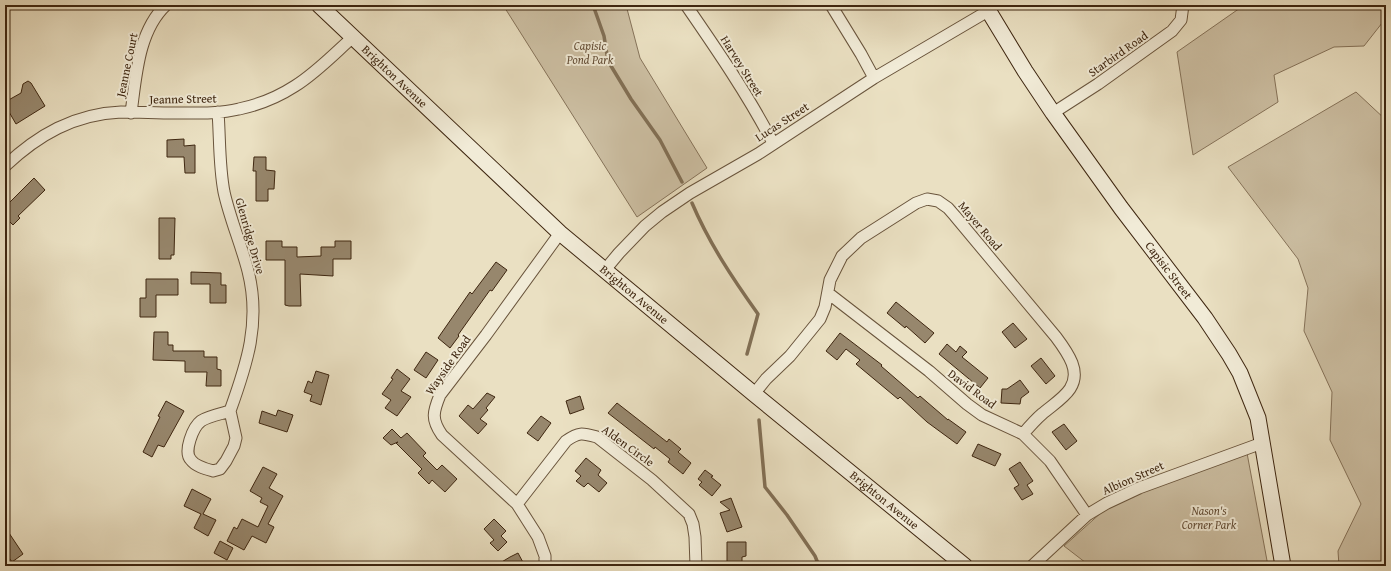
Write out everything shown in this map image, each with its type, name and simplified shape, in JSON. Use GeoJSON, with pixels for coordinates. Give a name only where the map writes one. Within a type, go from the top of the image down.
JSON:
{"type":"FeatureCollection","features":[{"type":"Feature","properties":{"kind":"main road","name":"Brighton Avenue"},"geometry":{"type":"LineString","coordinates":[[319,5],[560,233],[604,271],[963,565]]}},
{"type":"Feature","properties":{"kind":"main road","name":"Capisic Street"},"geometry":{"type":"LineString","coordinates":[[986,8],[1053,113],[1121,208],[1205,318],[1240,373],[1258,418],[1283,566]]}},
{"type":"Feature","properties":{"kind":"street","name":"Jeanne Court"},"geometry":{"type":"LineString","coordinates":[[131,112],[139,60],[146,35],[159,12],[166,5]]}},
{"type":"Feature","properties":{"kind":"street","name":"Harvey Street"},"geometry":{"type":"LineString","coordinates":[[686,5],[722,57],[760,118],[773,143]]}},
{"type":"Feature","properties":{"kind":"street"},"geometry":{"type":"LineString","coordinates":[[831,5],[874,78]]}},
{"type":"Feature","properties":{"kind":"street","name":"Starbird Road"},"geometry":{"type":"LineString","coordinates":[[1053,113],[1122,67],[1172,31],[1181,20],[1183,5]]}},
{"type":"Feature","properties":{"kind":"street","name":"Lucas Street"},"geometry":{"type":"LineString","coordinates":[[604,271],[645,226],[662,212],[690,193],[758,154],[874,78],[986,8]]}},
{"type":"Feature","properties":{"kind":"street","name":"Jeanne Street"},"geometry":{"type":"LineString","coordinates":[[5,166],[39,139],[75,120],[105,114],[131,112],[218,112],[238,109],[258,103],[295,87],[312,74],[353,37]]}},
{"type":"Feature","properties":{"kind":"street","name":"Glenridge Drive"},"geometry":{"type":"LineString","coordinates":[[218,112],[224,190],[229,213],[248,271],[253,308],[253,328],[244,374],[230,411]]}},
{"type":"Feature","properties":{"kind":"street","name":"Mayer Road"},"geometry":{"type":"LineString","coordinates":[[754,394],[766,379],[790,356],[820,319],[825,307],[830,280],[842,256],[861,238],[916,203],[927,200],[938,201],[948,208],[1056,337],[1068,354],[1072,365],[1074,378],[1069,391],[1043,413],[1023,434]]}},
{"type":"Feature","properties":{"kind":"street","name":"Wayside Road"},"geometry":{"type":"LineString","coordinates":[[545,566],[545,556],[538,537],[517,504],[442,435],[436,426],[434,415],[435,406],[440,395],[486,335],[560,233]]}},
{"type":"Feature","properties":{"kind":"street","name":"David Road"},"geometry":{"type":"LineString","coordinates":[[828,293],[930,371],[967,404],[982,415],[1023,434],[1050,461],[1087,515]]}},
{"type":"Feature","properties":{"kind":"street"},"geometry":{"type":"LineString","coordinates":[[230,411],[236,438],[231,453],[220,470],[212,471],[191,460],[187,453],[188,446],[194,429],[199,422],[230,411]]}},
{"type":"Feature","properties":{"kind":"street","name":"Alden Circle"},"geometry":{"type":"LineString","coordinates":[[517,504],[566,441],[576,434],[587,434],[597,437],[652,480],[689,514],[693,524],[695,537],[696,566]]}},
{"type":"Feature","properties":{"kind":"street","name":"Albion Street"},"geometry":{"type":"LineString","coordinates":[[1032,566],[1087,515],[1107,503],[1139,488],[1262,443]]}},
{"type":"Feature","properties":{"kind":"green space","name":"Capisic Pond Park"},"geometry":{"type":"Polygon","coordinates":[[[503,5],[626,5],[640,58],[707,168],[637,217],[503,5]]]}},
{"type":"Feature","properties":{"kind":"green space"},"geometry":{"type":"Polygon","coordinates":[[[1242,5],[1386,5],[1386,18],[1364,46],[1334,47],[1274,75],[1278,102],[1193,155],[1177,52],[1240,8],[1242,5]]]}},
{"type":"Feature","properties":{"kind":"green space"},"geometry":{"type":"Polygon","coordinates":[[[1356,92],[1386,120],[1386,566],[1339,566],[1338,551],[1361,504],[1330,440],[1332,392],[1304,331],[1308,288],[1298,259],[1228,167],[1356,92]]]}},
{"type":"Feature","properties":{"kind":"green space","name":"Nason's Corner Park"},"geometry":{"type":"Polygon","coordinates":[[[1247,453],[1268,566],[1090,566],[1064,546],[1103,511],[1121,500],[1247,453]]]}},
{"type":"Feature","properties":{"kind":"building"},"geometry":{"type":"Polygon","coordinates":[[[28,81],[31,83],[45,106],[16,124],[5,105],[5,102],[21,93],[23,84],[28,81]]]}},
{"type":"Feature","properties":{"kind":"building"},"geometry":{"type":"Polygon","coordinates":[[[184,139],[184,146],[195,145],[195,173],[185,173],[184,157],[167,157],[167,140],[184,139]]]}},
{"type":"Feature","properties":{"kind":"building"},"geometry":{"type":"Polygon","coordinates":[[[254,157],[266,157],[266,170],[275,171],[274,189],[268,189],[268,201],[256,201],[256,171],[253,171],[254,157]]]}},
{"type":"Feature","properties":{"kind":"building"},"geometry":{"type":"Polygon","coordinates":[[[34,178],[45,190],[18,216],[20,218],[13,225],[9,221],[5,226],[5,207],[34,178]]]}},
{"type":"Feature","properties":{"kind":"building"},"geometry":{"type":"Polygon","coordinates":[[[159,218],[175,218],[174,255],[171,255],[171,259],[159,259],[159,218]]]}},
{"type":"Feature","properties":{"kind":"building"},"geometry":{"type":"Polygon","coordinates":[[[266,241],[282,241],[282,247],[297,247],[297,257],[321,256],[321,247],[335,247],[335,241],[351,241],[351,259],[333,259],[333,276],[300,274],[301,306],[289,306],[285,305],[285,260],[266,260],[266,241]]]}},
{"type":"Feature","properties":{"kind":"building"},"geometry":{"type":"Polygon","coordinates":[[[496,262],[507,270],[492,291],[490,290],[450,348],[438,338],[470,292],[472,294],[496,262]]]}},
{"type":"Feature","properties":{"kind":"building"},"geometry":{"type":"Polygon","coordinates":[[[191,272],[221,273],[221,285],[226,285],[226,303],[210,303],[210,284],[191,284],[191,272]]]}},
{"type":"Feature","properties":{"kind":"building"},"geometry":{"type":"Polygon","coordinates":[[[146,279],[178,279],[178,295],[156,295],[156,317],[140,317],[140,298],[146,298],[146,279]]]}},
{"type":"Feature","properties":{"kind":"building"},"geometry":{"type":"Polygon","coordinates":[[[896,302],[934,333],[925,343],[906,326],[905,328],[887,313],[896,302]]]}},
{"type":"Feature","properties":{"kind":"building"},"geometry":{"type":"Polygon","coordinates":[[[1013,323],[1027,339],[1015,348],[1002,332],[1013,323]]]}},
{"type":"Feature","properties":{"kind":"building"},"geometry":{"type":"Polygon","coordinates":[[[154,332],[168,332],[168,345],[173,345],[173,351],[204,351],[204,357],[217,357],[217,369],[221,370],[221,386],[206,386],[207,372],[185,372],[185,361],[153,360],[154,332]]]}},
{"type":"Feature","properties":{"kind":"building"},"geometry":{"type":"Polygon","coordinates":[[[840,333],[882,365],[881,366],[918,398],[920,396],[948,420],[966,432],[957,444],[927,422],[900,397],[898,399],[856,364],[860,360],[846,349],[837,360],[826,351],[840,333]]]}},
{"type":"Feature","properties":{"kind":"building"},"geometry":{"type":"Polygon","coordinates":[[[947,344],[956,352],[960,346],[967,352],[962,357],[988,378],[980,388],[939,354],[947,344]]]}},
{"type":"Feature","properties":{"kind":"building"},"geometry":{"type":"Polygon","coordinates":[[[426,352],[438,360],[426,378],[414,370],[426,352]]]}},
{"type":"Feature","properties":{"kind":"building"},"geometry":{"type":"Polygon","coordinates":[[[1041,358],[1055,376],[1046,384],[1031,366],[1041,358]]]}},
{"type":"Feature","properties":{"kind":"building"},"geometry":{"type":"Polygon","coordinates":[[[397,369],[410,379],[401,391],[411,397],[397,416],[385,408],[391,400],[382,394],[393,379],[391,378],[397,369]]]}},
{"type":"Feature","properties":{"kind":"building"},"geometry":{"type":"Polygon","coordinates":[[[316,371],[329,375],[321,405],[310,401],[312,395],[304,392],[308,381],[312,383],[316,371]]]}},
{"type":"Feature","properties":{"kind":"building"},"geometry":{"type":"Polygon","coordinates":[[[1020,380],[1029,392],[1021,398],[1020,404],[1001,403],[1002,389],[1007,389],[1020,380]]]}},
{"type":"Feature","properties":{"kind":"building"},"geometry":{"type":"Polygon","coordinates":[[[487,393],[495,397],[486,408],[488,410],[480,419],[487,424],[478,434],[459,416],[468,405],[473,409],[487,393]]]}},
{"type":"Feature","properties":{"kind":"building"},"geometry":{"type":"Polygon","coordinates":[[[580,396],[584,409],[570,414],[566,401],[580,396]]]}},
{"type":"Feature","properties":{"kind":"building"},"geometry":{"type":"Polygon","coordinates":[[[166,401],[184,411],[164,447],[158,445],[152,457],[143,452],[166,401]]]}},
{"type":"Feature","properties":{"kind":"building"},"geometry":{"type":"Polygon","coordinates":[[[617,403],[667,442],[669,439],[681,449],[678,452],[691,463],[683,474],[668,462],[670,459],[655,447],[654,449],[608,413],[617,403]]]}},
{"type":"Feature","properties":{"kind":"building"},"geometry":{"type":"Polygon","coordinates":[[[278,410],[293,415],[287,432],[259,423],[262,411],[276,416],[278,410]]]}},
{"type":"Feature","properties":{"kind":"building"},"geometry":{"type":"Polygon","coordinates":[[[541,416],[551,423],[538,441],[527,433],[541,416]]]}},
{"type":"Feature","properties":{"kind":"building"},"geometry":{"type":"Polygon","coordinates":[[[1064,424],[1077,441],[1066,450],[1052,432],[1064,424]]]}},
{"type":"Feature","properties":{"kind":"building"},"geometry":{"type":"Polygon","coordinates":[[[392,429],[401,438],[407,433],[426,453],[423,456],[437,470],[442,465],[457,479],[445,492],[432,480],[429,484],[418,473],[422,469],[396,443],[398,442],[391,445],[383,438],[392,429]]]}},
{"type":"Feature","properties":{"kind":"building"},"geometry":{"type":"Polygon","coordinates":[[[978,444],[1001,454],[995,466],[972,456],[978,444]]]}},
{"type":"Feature","properties":{"kind":"building"},"geometry":{"type":"Polygon","coordinates":[[[586,458],[601,470],[598,475],[607,483],[599,492],[588,483],[584,487],[576,481],[581,476],[575,471],[586,458]]]}},
{"type":"Feature","properties":{"kind":"building"},"geometry":{"type":"Polygon","coordinates":[[[1020,462],[1033,481],[1027,485],[1033,494],[1022,500],[1014,488],[1019,485],[1009,469],[1020,462]]]}},
{"type":"Feature","properties":{"kind":"building"},"geometry":{"type":"Polygon","coordinates":[[[263,467],[277,474],[269,488],[283,496],[268,524],[274,527],[266,543],[252,536],[244,550],[227,541],[234,527],[237,529],[242,519],[258,527],[268,506],[260,502],[262,498],[250,491],[263,467]]]}},
{"type":"Feature","properties":{"kind":"building"},"geometry":{"type":"Polygon","coordinates":[[[705,470],[721,485],[712,496],[699,485],[702,482],[698,479],[705,470]]]}},
{"type":"Feature","properties":{"kind":"building"},"geometry":{"type":"Polygon","coordinates":[[[192,489],[211,499],[203,514],[216,520],[208,536],[194,528],[201,514],[184,506],[192,489]]]}},
{"type":"Feature","properties":{"kind":"building"},"geometry":{"type":"Polygon","coordinates":[[[731,498],[742,527],[727,532],[720,513],[730,510],[720,502],[731,498]]]}},
{"type":"Feature","properties":{"kind":"building"},"geometry":{"type":"Polygon","coordinates":[[[494,519],[506,531],[501,536],[507,542],[498,551],[490,543],[494,540],[484,529],[494,519]]]}},
{"type":"Feature","properties":{"kind":"building"},"geometry":{"type":"Polygon","coordinates":[[[5,527],[23,554],[12,562],[5,552],[5,527]]]}},
{"type":"Feature","properties":{"kind":"building"},"geometry":{"type":"Polygon","coordinates":[[[220,541],[233,548],[227,560],[214,553],[220,541]]]}},
{"type":"Feature","properties":{"kind":"building"},"geometry":{"type":"Polygon","coordinates":[[[727,542],[746,542],[746,556],[742,557],[742,566],[727,566],[727,542]]]}},
{"type":"Feature","properties":{"kind":"building"},"geometry":{"type":"Polygon","coordinates":[[[518,553],[525,566],[495,566],[510,557],[518,553]]]}},
{"type":"Feature","properties":{"kind":"waterway"},"geometry":{"type":"LineString","coordinates":[[593,5],[604,36],[608,61],[631,99],[660,140],[682,182]]}},
{"type":"Feature","properties":{"kind":"waterway"},"geometry":{"type":"LineString","coordinates":[[692,203],[722,260],[758,314],[747,354]]}},
{"type":"Feature","properties":{"kind":"waterway"},"geometry":{"type":"LineString","coordinates":[[759,420],[765,487],[787,515],[815,556],[819,566]]}}]}
